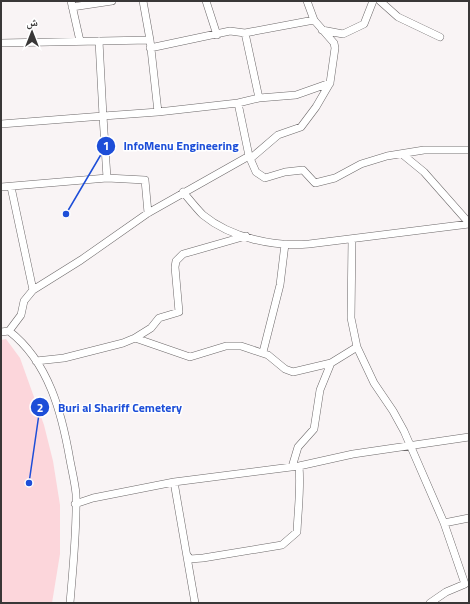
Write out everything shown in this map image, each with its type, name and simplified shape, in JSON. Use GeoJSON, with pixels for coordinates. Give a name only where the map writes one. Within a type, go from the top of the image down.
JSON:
{"type":"FeatureCollection","features":[{"type":"Feature","properties":{"kind":"street"},"geometry":{"type":"LineString","coordinates":[[80,41],[72,4],[112,1]]}},
{"type":"Feature","properties":{"kind":"street"},"geometry":{"type":"LineString","coordinates":[[143,1],[150,40],[158,112]]}},
{"type":"Feature","properties":{"kind":"street"},"geometry":{"type":"LineString","coordinates":[[206,1],[217,34]]}},
{"type":"Feature","properties":{"kind":"street"},"geometry":{"type":"LineString","coordinates":[[9,332],[21,315],[24,301],[34,290],[81,260],[148,213],[183,192],[249,157],[278,135],[301,127],[316,107],[330,82],[335,48],[334,43],[321,30],[314,20],[306,1]]}},
{"type":"Feature","properties":{"kind":"street"},"geometry":{"type":"LineString","coordinates":[[321,30],[343,34],[364,24],[373,1]]}},
{"type":"Feature","properties":{"kind":"street"},"geometry":{"type":"LineString","coordinates":[[380,1],[398,17],[440,37]]}},
{"type":"Feature","properties":{"kind":"street"},"geometry":{"type":"LineString","coordinates":[[150,48],[230,31],[245,32],[314,20]]}},
{"type":"Feature","properties":{"kind":"street"},"geometry":{"type":"LineString","coordinates":[[245,32],[259,98]]}},
{"type":"Feature","properties":{"kind":"street"},"geometry":{"type":"LineString","coordinates":[[1,43],[150,40]]}},
{"type":"Feature","properties":{"kind":"street"},"geometry":{"type":"LineString","coordinates":[[99,41],[107,178]]}},
{"type":"Feature","properties":{"kind":"street"},"geometry":{"type":"LineString","coordinates":[[1,124],[158,112],[238,103],[259,98],[296,95],[330,82]]}},
{"type":"Feature","properties":{"kind":"street"},"geometry":{"type":"LineString","coordinates":[[238,103],[249,157],[256,172],[265,178],[285,172],[304,170],[315,183],[335,178],[373,160],[424,150],[469,150]]}},
{"type":"Feature","properties":{"kind":"street"},"geometry":{"type":"LineString","coordinates":[[402,154],[424,172],[469,224]]}},
{"type":"Feature","properties":{"kind":"street"},"geometry":{"type":"LineString","coordinates":[[1,188],[107,178],[145,180],[148,213]]}},
{"type":"Feature","properties":{"kind":"street"},"geometry":{"type":"LineString","coordinates":[[11,187],[34,290]]}},
{"type":"Feature","properties":{"kind":"street"},"geometry":{"type":"LineString","coordinates":[[183,192],[202,214],[211,220],[246,236],[285,244],[309,244],[469,224]]}},
{"type":"Feature","properties":{"kind":"street"},"geometry":{"type":"LineString","coordinates":[[36,361],[64,358],[135,338],[151,328],[159,318],[179,312],[175,266],[176,261],[183,254],[246,236]]}},
{"type":"Feature","properties":{"kind":"street"},"geometry":{"type":"LineString","coordinates":[[352,239],[351,318],[357,347],[365,368],[399,421],[444,523],[467,584],[446,592],[430,603]]}},
{"type":"Feature","properties":{"kind":"street"},"geometry":{"type":"LineString","coordinates":[[263,352],[280,286],[285,244]]}},
{"type":"Feature","properties":{"kind":"street"},"geometry":{"type":"LineString","coordinates":[[1,332],[9,332],[25,344],[47,378],[54,394],[63,426],[75,486],[76,504],[74,562],[70,603]]}},
{"type":"Feature","properties":{"kind":"street"},"geometry":{"type":"LineString","coordinates":[[135,338],[190,357],[226,346],[241,346],[263,352],[285,370],[293,372],[331,363],[357,347]]}},
{"type":"Feature","properties":{"kind":"street"},"geometry":{"type":"LineString","coordinates":[[187,555],[190,559],[203,558],[282,544],[289,540],[297,532],[298,502],[301,488],[295,467],[298,447],[314,429],[320,390],[331,363]]}},
{"type":"Feature","properties":{"kind":"street"},"geometry":{"type":"LineString","coordinates":[[76,504],[94,498],[174,482],[295,467],[353,454],[469,437]]}},
{"type":"Feature","properties":{"kind":"street"},"geometry":{"type":"LineString","coordinates":[[174,482],[195,603]]}},
{"type":"Feature","properties":{"kind":"street"},"geometry":{"type":"LineString","coordinates":[[444,523],[469,518]]}},
{"type":"Feature","properties":{"kind":"shaded area"},"geometry":{"type":"Polygon","coordinates":[[[6,339],[20,358],[44,425],[53,461],[60,505],[60,554],[52,603],[1,603],[1,340],[6,339]]]}},
{"type":"Feature","properties":{"kind":"place","name":"InfoMenu Engineering"},"geometry":{"type":"Point","coordinates":[66,214]}},
{"type":"Feature","properties":{"kind":"place","name":"Buri al Shariff Cemetery"},"geometry":{"type":"Point","coordinates":[29,483]}}]}
